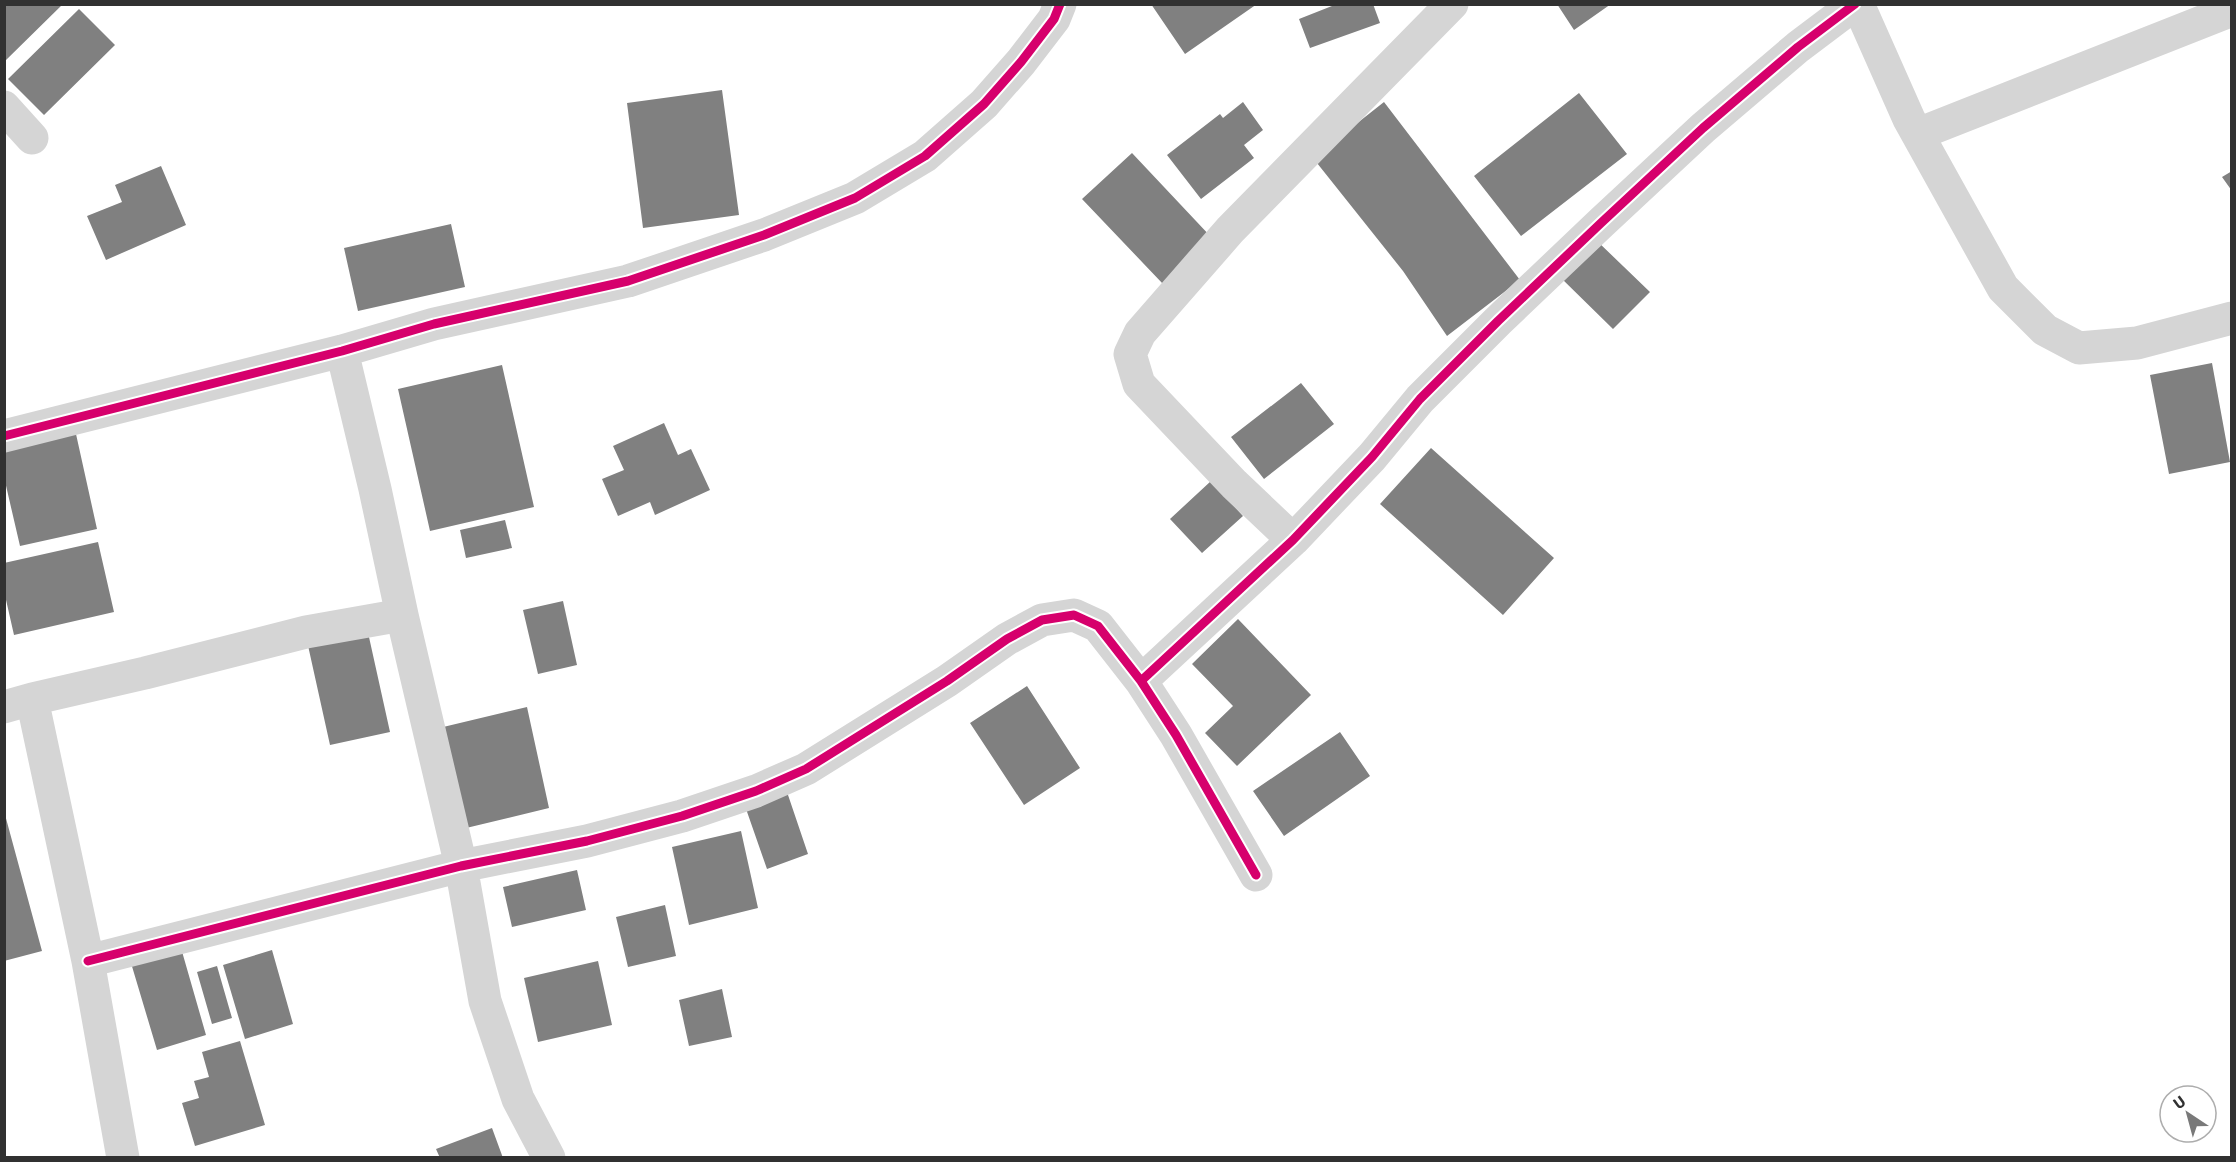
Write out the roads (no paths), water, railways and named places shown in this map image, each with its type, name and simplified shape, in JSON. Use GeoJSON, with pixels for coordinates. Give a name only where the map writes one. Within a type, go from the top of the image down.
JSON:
{"type":"FeatureCollection","features":[{"type":"Feature","properties":{"kind":"street"},"geometry":{"type":"LineString","coordinates":[[4,436],[342,351],[434,324],[628,281],[764,235],[855,198],[925,156],[984,104],[1054,19],[1060,4]]}},
{"type":"Feature","properties":{"kind":"street"},"geometry":{"type":"LineString","coordinates":[[1293,540],[1234,484],[1139,384],[1130,354],[1140,333],[1230,230],[1452,4]]}},
{"type":"Feature","properties":{"kind":"street"},"geometry":{"type":"LineString","coordinates":[[1141,681],[1293,540],[1372,457],[1420,399],[1498,321],[1703,128],[1798,47],[1857,4],[1918,135],[2002,288],[2045,330],[2079,348],[2137,343],[2232,318]]}},
{"type":"Feature","properties":{"kind":"street"},"geometry":{"type":"LineString","coordinates":[[1918,135],[2232,10]]}},
{"type":"Feature","properties":{"kind":"street"},"geometry":{"type":"LineString","coordinates":[[4,107],[32,138]]}},
{"type":"Feature","properties":{"kind":"street"},"geometry":{"type":"LineString","coordinates":[[342,351],[461,866],[485,1001],[518,1099],[549,1158]]}},
{"type":"Feature","properties":{"kind":"street"},"geometry":{"type":"LineString","coordinates":[[123,1158],[88,961],[18,703],[306,632],[402,615]]}},
{"type":"Feature","properties":{"kind":"street"},"geometry":{"type":"LineString","coordinates":[[88,961],[461,866],[587,841],[682,816],[756,791],[806,770],[947,681],[1007,639],[1042,620],[1074,615],[1098,626],[1141,681],[1176,735],[1256,875]]}}]}
